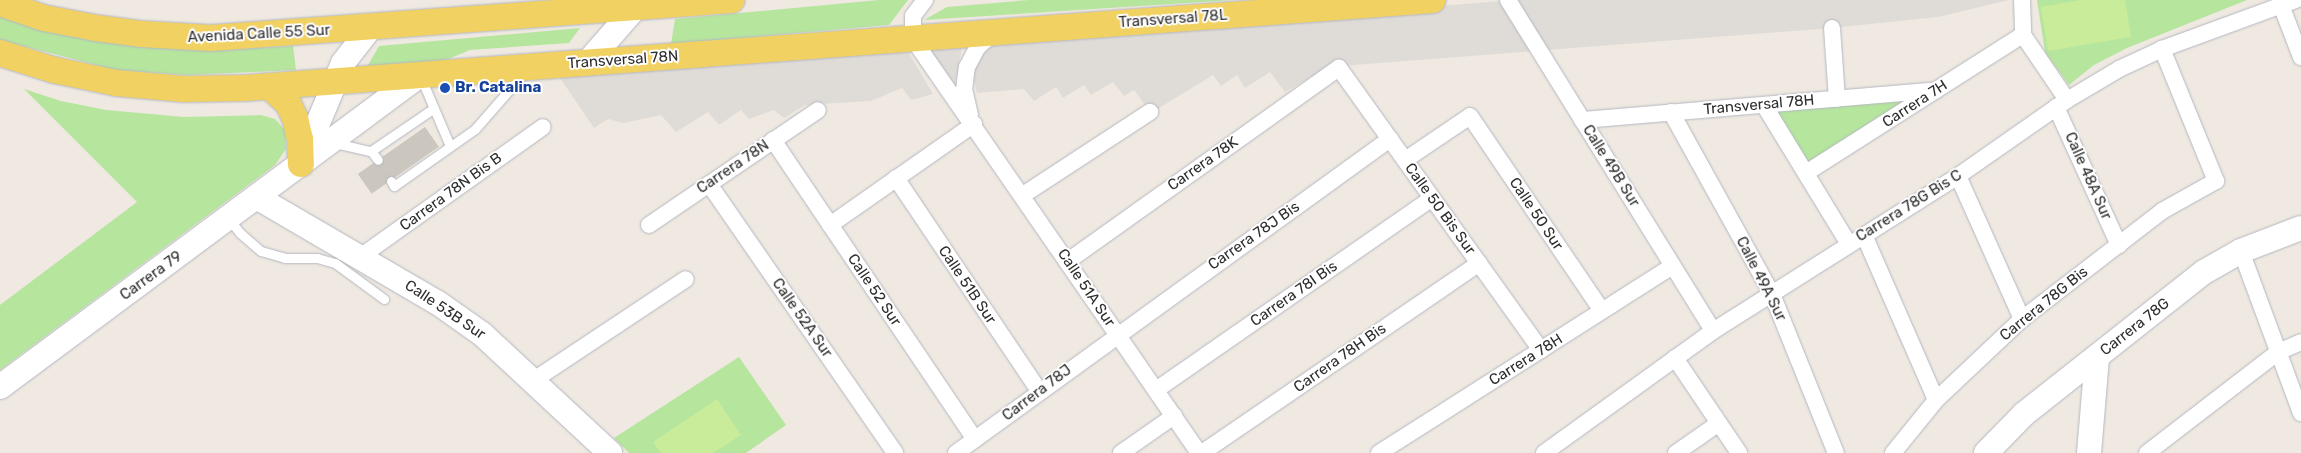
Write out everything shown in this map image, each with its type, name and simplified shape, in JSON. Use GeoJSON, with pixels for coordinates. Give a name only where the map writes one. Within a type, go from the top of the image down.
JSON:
{"type":"FeatureCollection","features":[{"type":"Feature","properties":{"kind":"main road"},"geometry":{"type":"LineString","coordinates":[[371,27],[519,16],[549,7],[732,0]]}},
{"type":"Feature","properties":{"kind":"main road","name":"Transversal 78L"},"geometry":{"type":"LineString","coordinates":[[913,39],[1433,0]]}},
{"type":"Feature","properties":{"kind":"main road","name":"Avenida Calle 55 Sur"},"geometry":{"type":"LineString","coordinates":[[0,3],[44,18],[87,26],[183,38],[371,27]]}},
{"type":"Feature","properties":{"kind":"main road","name":"Transversal 78N"},"geometry":{"type":"LineString","coordinates":[[334,82],[913,39]]}},
{"type":"Feature","properties":{"kind":"main road"},"geometry":{"type":"LineString","coordinates":[[0,53],[54,70],[116,83],[184,89],[270,87],[334,82]]}},
{"type":"Feature","properties":{"kind":"main road"},"geometry":{"type":"LineString","coordinates":[[270,87],[288,103],[295,118],[300,139],[301,164]]}},
{"type":"Feature","properties":{"kind":"street"},"geometry":{"type":"LineString","coordinates":[[549,7],[577,0]]}},
{"type":"Feature","properties":{"kind":"street"},"geometry":{"type":"LineString","coordinates":[[913,39],[913,16],[925,0]]}},
{"type":"Feature","properties":{"kind":"street","name":"Calle 49B Sur"},"geometry":{"type":"LineString","coordinates":[[1508,0],[1713,331]]}},
{"type":"Feature","properties":{"kind":"street"},"geometry":{"type":"LineString","coordinates":[[2022,0],[2023,35]]}},
{"type":"Feature","properties":{"kind":"street"},"geometry":{"type":"LineString","coordinates":[[2288,3],[2301,57]]}},
{"type":"Feature","properties":{"kind":"street","name":"Carrera 78G Bis C"},"geometry":{"type":"LineString","coordinates":[[1544,453],[1713,331],[1958,176],[2062,103],[2119,69],[2162,49],[2288,3]]}},
{"type":"Feature","properties":{"kind":"street"},"geometry":{"type":"LineString","coordinates":[[587,63],[623,4]]}},
{"type":"Feature","properties":{"kind":"street","name":"Carrera 79"},"geometry":{"type":"LineString","coordinates":[[301,164],[334,82],[348,55],[371,27]]}},
{"type":"Feature","properties":{"kind":"street"},"geometry":{"type":"LineString","coordinates":[[1832,28],[1837,99]]}},
{"type":"Feature","properties":{"kind":"street","name":"Calle 51A Sur"},"geometry":{"type":"LineString","coordinates":[[974,124],[965,102],[964,79],[971,57],[993,33]]}},
{"type":"Feature","properties":{"kind":"street","name":"Carrera 7H"},"geometry":{"type":"LineString","coordinates":[[1806,173],[2023,35]]}},
{"type":"Feature","properties":{"kind":"street","name":"Calle 48A Sur"},"geometry":{"type":"LineString","coordinates":[[2023,35],[2062,103],[2119,246]]}},
{"type":"Feature","properties":{"kind":"street","name":"Calle 51A Sur"},"geometry":{"type":"LineString","coordinates":[[913,39],[940,82],[974,124],[1201,453]]}},
{"type":"Feature","properties":{"kind":"street","name":"Carrera 78G Bis"},"geometry":{"type":"LineString","coordinates":[[1893,453],[1936,400],[2022,319],[2162,211],[2216,181],[2162,49]]}},
{"type":"Feature","properties":{"kind":"street","name":"Calle 50 Bis Sur"},"geometry":{"type":"LineString","coordinates":[[1339,68],[1541,350]]}},
{"type":"Feature","properties":{"kind":"street","name":"Carrera 78K"},"geometry":{"type":"LineString","coordinates":[[1068,261],[1339,68]]}},
{"type":"Feature","properties":{"kind":"street","name":"Carrera 79"},"geometry":{"type":"LineString","coordinates":[[0,387],[258,198],[420,75]]}},
{"type":"Feature","properties":{"kind":"street","name":"Transversal 78H"},"geometry":{"type":"LineString","coordinates":[[1582,120],[1936,90]]}},
{"type":"Feature","properties":{"kind":"street"},"geometry":{"type":"LineString","coordinates":[[1764,105],[1849,244]]}},
{"type":"Feature","properties":{"kind":"street","name":"Carrera 78N"},"geometry":{"type":"LineString","coordinates":[[649,225],[818,110]]}},
{"type":"Feature","properties":{"kind":"street"},"geometry":{"type":"LineString","coordinates":[[1022,195],[1150,112]]}},
{"type":"Feature","properties":{"kind":"street","name":"Calle 49A Sur"},"geometry":{"type":"LineString","coordinates":[[1671,112],[1772,294],[1836,453]]}},
{"type":"Feature","properties":{"kind":"street","name":"Calle 50 Sur"},"geometry":{"type":"LineString","coordinates":[[1405,160],[1470,116],[1602,311]]}},
{"type":"Feature","properties":{"kind":"street"},"geometry":{"type":"LineString","coordinates":[[830,225],[974,124]]}},
{"type":"Feature","properties":{"kind":"street","name":"Carrera 78N Bis B"},"geometry":{"type":"LineString","coordinates":[[360,257],[543,127]]}},
{"type":"Feature","properties":{"kind":"street","name":"Carrera 78J Bis"},"geometry":{"type":"LineString","coordinates":[[1117,333],[1390,139]]}},
{"type":"Feature","properties":{"kind":"street","name":"Calle 52 Sur"},"geometry":{"type":"LineString","coordinates":[[773,140],[975,439]]}},
{"type":"Feature","properties":{"kind":"street"},"geometry":{"type":"LineString","coordinates":[[1958,176],[2022,319]]}},
{"type":"Feature","properties":{"kind":"street","name":"Calle 51B Sur"},"geometry":{"type":"LineString","coordinates":[[896,178],[1039,391]]}},
{"type":"Feature","properties":{"kind":"street","name":"Calle 52A Sur"},"geometry":{"type":"LineString","coordinates":[[709,184],[895,453]]}},
{"type":"Feature","properties":{"kind":"street","name":"Calle 53B Sur"},"geometry":{"type":"LineString","coordinates":[[258,198],[360,257],[469,324],[534,380],[610,453]]}},
{"type":"Feature","properties":{"kind":"street","name":"Carrera 78I Bis"},"geometry":{"type":"LineString","coordinates":[[1156,390],[1432,198]]}},
{"type":"Feature","properties":{"kind":"street","name":"Carrera 78G"},"geometry":{"type":"LineString","coordinates":[[1986,453],[2024,414],[2204,272],[2241,251],[2301,228]]}},
{"type":"Feature","properties":{"kind":"street"},"geometry":{"type":"LineString","coordinates":[[1864,235],[1936,400]]}},
{"type":"Feature","properties":{"kind":"street"},"geometry":{"type":"LineString","coordinates":[[2241,251],[2301,413]]}},
{"type":"Feature","properties":{"kind":"street","name":"Carrera 78H Bis"},"geometry":{"type":"LineString","coordinates":[[1201,453],[1478,263]]}},
{"type":"Feature","properties":{"kind":"street","name":"Carrera 78H"},"geometry":{"type":"LineString","coordinates":[[1379,453],[1404,446],[1541,350],[1673,266]]}},
{"type":"Feature","properties":{"kind":"street"},"geometry":{"type":"LineString","coordinates":[[534,380],[686,278]]}},
{"type":"Feature","properties":{"kind":"street","name":"Carrera 78J"},"geometry":{"type":"LineString","coordinates":[[956,453],[1117,333]]}},
{"type":"Feature","properties":{"kind":"street"},"geometry":{"type":"LineString","coordinates":[[2147,453],[2278,352],[2301,342]]}},
{"type":"Feature","properties":{"kind":"street"},"geometry":{"type":"LineString","coordinates":[[2089,453],[2097,357]]}},
{"type":"Feature","properties":{"kind":"street"},"geometry":{"type":"LineString","coordinates":[[1675,358],[1739,453]]}},
{"type":"Feature","properties":{"kind":"street"},"geometry":{"type":"LineString","coordinates":[[1121,453],[1174,416]]}},
{"type":"Feature","properties":{"kind":"street"},"geometry":{"type":"LineString","coordinates":[[1676,453],[1719,423]]}},
{"type":"Feature","properties":{"kind":"lane"},"geometry":{"type":"LineString","coordinates":[[390,181],[394,186],[475,129],[529,67]]}},
{"type":"Feature","properties":{"kind":"lane"},"geometry":{"type":"LineString","coordinates":[[420,75],[450,146]]}},
{"type":"Feature","properties":{"kind":"lane"},"geometry":{"type":"LineString","coordinates":[[372,151],[434,108]]}},
{"type":"Feature","properties":{"kind":"lane"},"geometry":{"type":"LineString","coordinates":[[330,142],[372,151],[378,160]]}},
{"type":"Feature","properties":{"kind":"lane"},"geometry":{"type":"LineString","coordinates":[[228,219],[240,234],[262,251],[285,258],[317,258],[335,263],[384,299]]}},
{"type":"Feature","properties":{"kind":"green space"},"geometry":{"type":"Polygon","coordinates":[[[879,0],[908,0],[889,25],[671,44],[675,19],[879,0]]]}},
{"type":"Feature","properties":{"kind":"green space"},"geometry":{"type":"Polygon","coordinates":[[[1029,0],[1233,0],[924,20],[947,7],[1029,0]]]}},
{"type":"Feature","properties":{"kind":"green space"},"geometry":{"type":"Polygon","coordinates":[[[2037,0],[2247,0],[2127,48],[2094,65],[2069,85],[2045,52],[2037,0]]]}},
{"type":"Feature","properties":{"kind":"green space"},"geometry":{"type":"Polygon","coordinates":[[[2081,0],[2125,0],[2131,37],[2048,51],[2041,7],[2081,0]]]}},
{"type":"Feature","properties":{"kind":"green space"},"geometry":{"type":"Polygon","coordinates":[[[0,13],[222,50],[293,46],[296,70],[188,75],[116,70],[0,40],[0,13]]]}},
{"type":"Feature","properties":{"kind":"green space"},"geometry":{"type":"Polygon","coordinates":[[[580,28],[569,43],[470,50],[446,60],[367,67],[379,46],[580,28]]]}},
{"type":"Feature","properties":{"kind":"green space"},"geometry":{"type":"Polygon","coordinates":[[[24,89],[61,101],[106,110],[184,117],[261,115],[275,119],[285,130],[286,149],[275,165],[0,370],[0,305],[137,202],[24,89]]]}},
{"type":"Feature","properties":{"kind":"green space"},"geometry":{"type":"Polygon","coordinates":[[[1911,98],[1808,163],[1777,111],[1911,98]]]}},
{"type":"Feature","properties":{"kind":"green space"},"geometry":{"type":"Polygon","coordinates":[[[739,357],[786,425],[746,453],[629,453],[614,438],[739,357]]]}},
{"type":"Feature","properties":{"kind":"green space"},"geometry":{"type":"Polygon","coordinates":[[[717,399],[741,435],[713,453],[661,453],[653,442],[717,399]]]}},
{"type":"Feature","properties":{"kind":"shaded area"},"geometry":{"type":"Polygon","coordinates":[[[1513,0],[2009,0],[1938,17],[1832,28],[1328,67],[1285,92],[1270,72],[1245,88],[1237,75],[1221,86],[1213,75],[1151,113],[1134,90],[1124,96],[1113,82],[1091,95],[1084,85],[1063,98],[1056,87],[1034,101],[1024,89],[977,93],[973,76],[980,56],[995,42],[1513,0]]]}},
{"type":"Feature","properties":{"kind":"shaded area"},"geometry":{"type":"Polygon","coordinates":[[[963,42],[954,89],[926,45],[963,42]]]}},
{"type":"Feature","properties":{"kind":"shaded area"},"geometry":{"type":"Polygon","coordinates":[[[907,50],[933,94],[911,100],[902,88],[871,101],[805,105],[784,118],[774,110],[749,119],[741,110],[719,125],[708,112],[676,132],[661,115],[623,123],[608,119],[594,128],[558,75],[907,50]]]}},
{"type":"Feature","properties":{"kind":"building"},"geometry":{"type":"Polygon","coordinates":[[[425,127],[439,147],[372,194],[358,174],[425,127]]]}},
{"type":"Feature","properties":{"kind":"place","name":"Br. Catalina"},"geometry":{"type":"Point","coordinates":[445,88]}}]}
